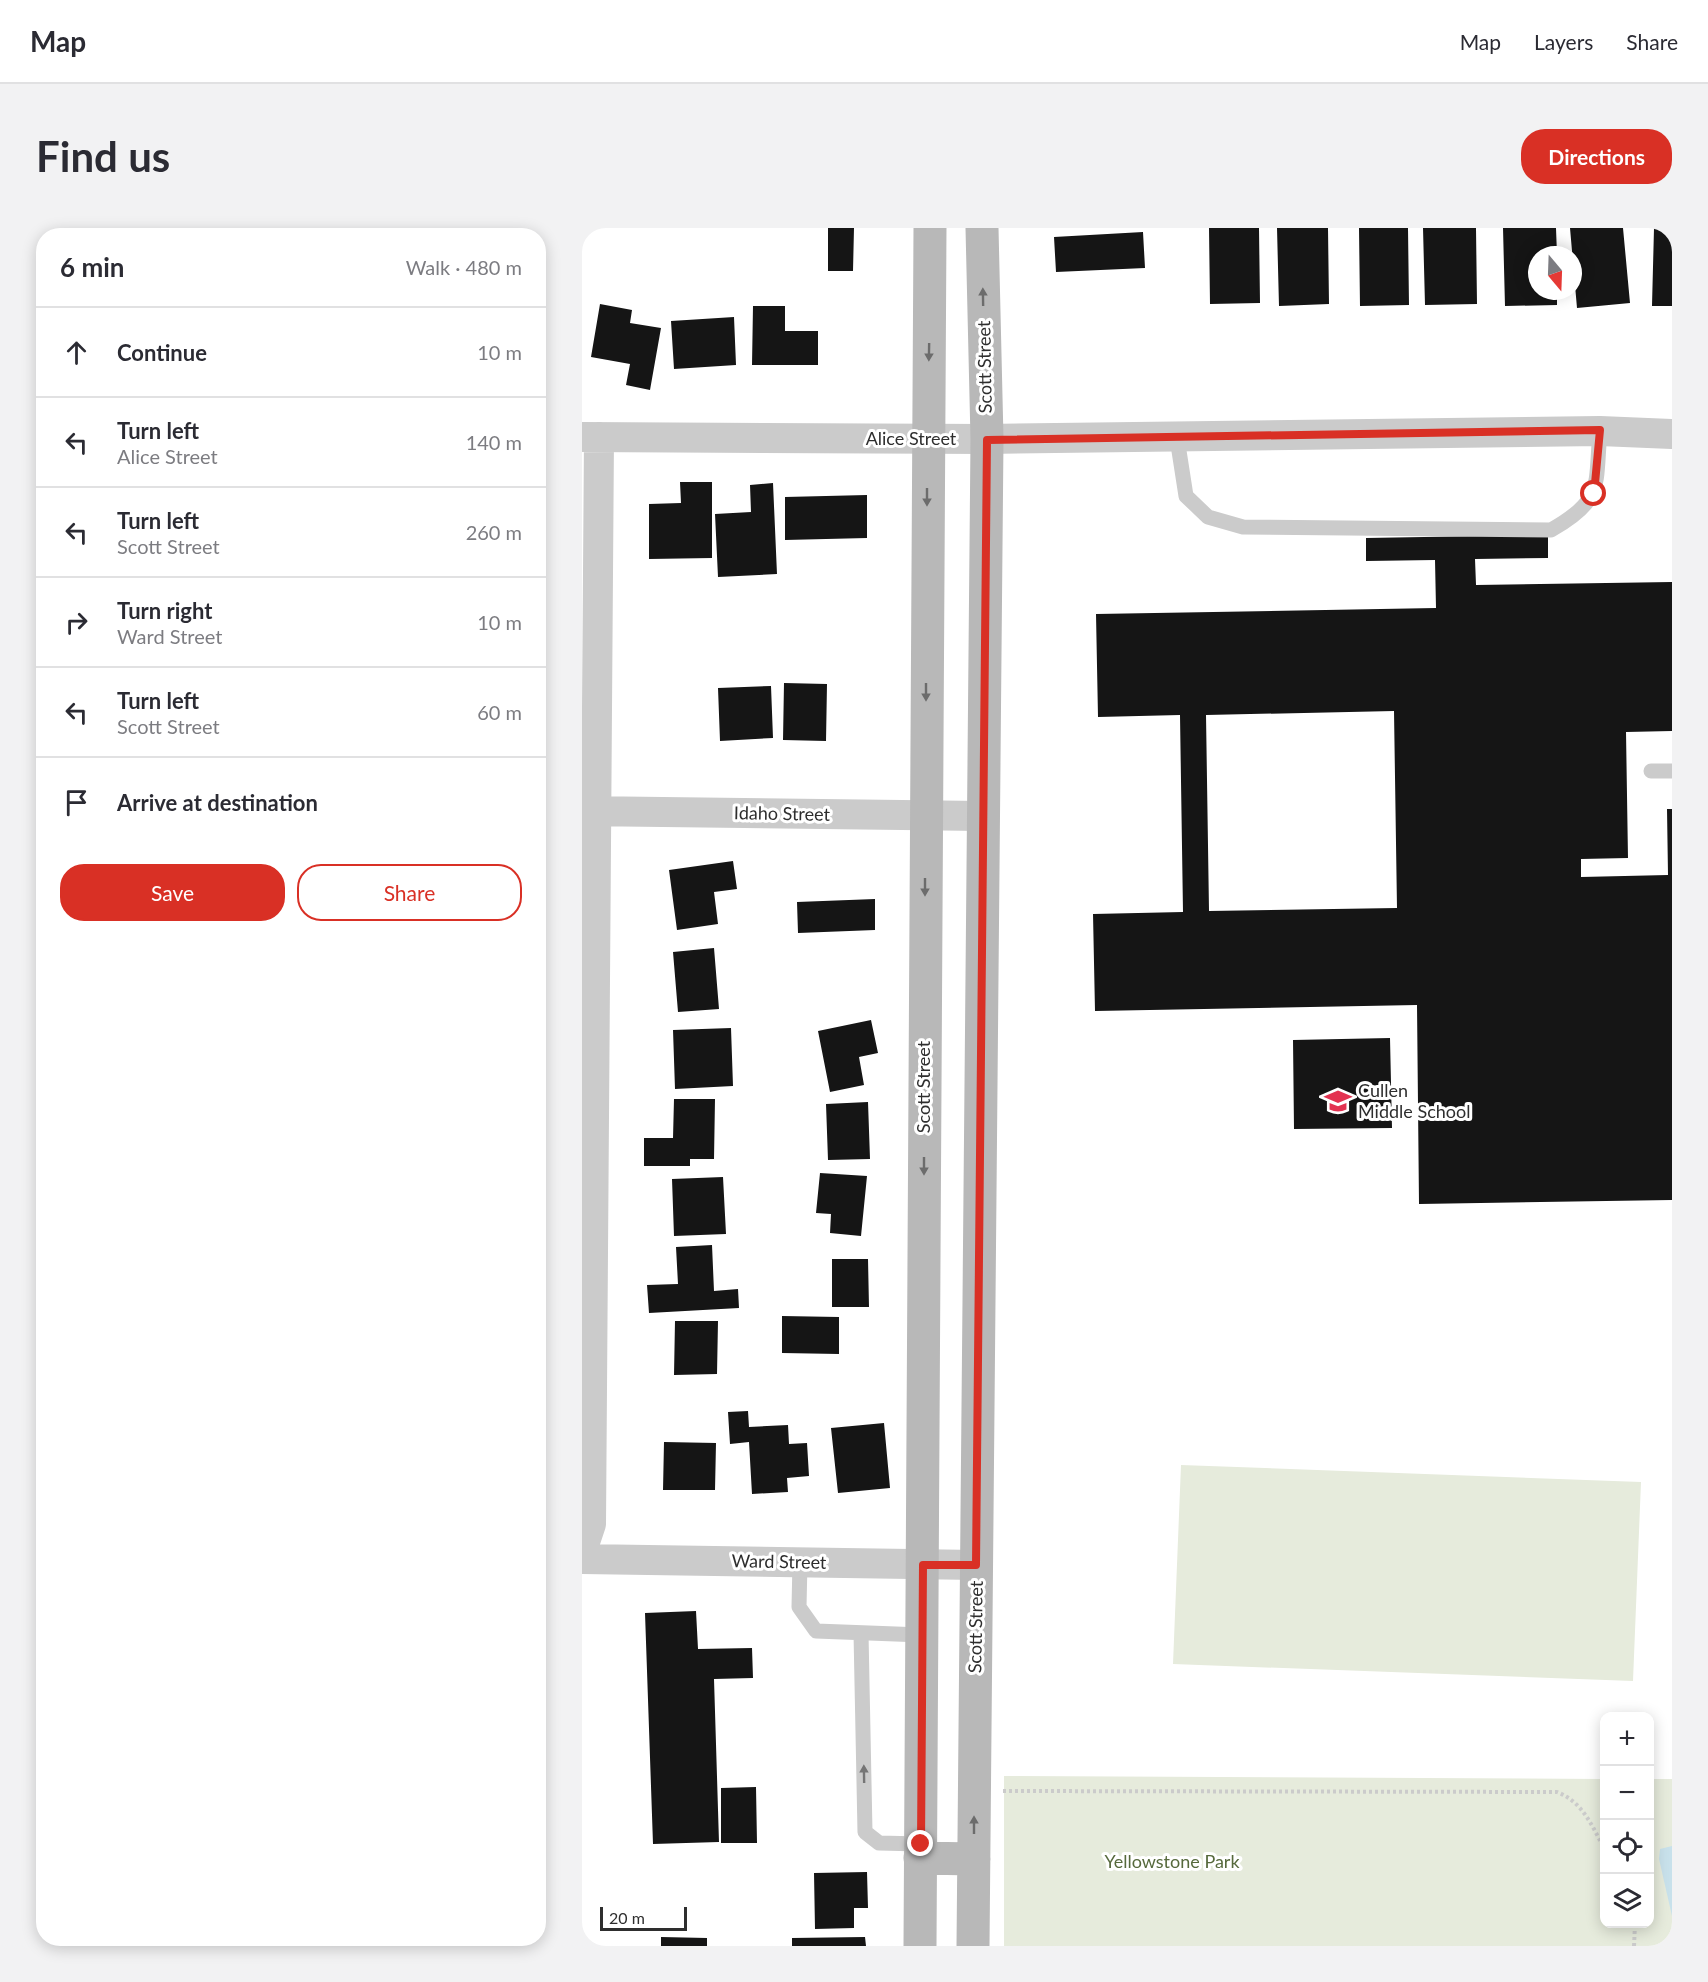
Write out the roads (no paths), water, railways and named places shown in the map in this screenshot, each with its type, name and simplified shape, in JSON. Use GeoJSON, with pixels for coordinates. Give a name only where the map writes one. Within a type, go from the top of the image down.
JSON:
{"type":"FeatureCollection","features":[{"type":"Feature","properties":{"kind":"main road","name":"Scott Street"},"geometry":{"type":"LineString","coordinates":[[920,1946],[930,228]]}},
{"type":"Feature","properties":{"kind":"main road","name":"Scott Street"},"geometry":{"type":"LineString","coordinates":[[973,1946],[987,440],[982,228]]}},
{"type":"Feature","properties":{"kind":"main road"},"geometry":{"type":"LineString","coordinates":[[921,1851],[974,1859]]}},
{"type":"Feature","properties":{"kind":"street","name":"Alice Street"},"geometry":{"type":"LineString","coordinates":[[590,437],[987,440],[1600,430],[1672,434]]}},
{"type":"Feature","properties":{"kind":"street"},"geometry":{"type":"LineString","coordinates":[[582,1551],[591,1524],[588,811],[590,437]]}},
{"type":"Feature","properties":{"kind":"street","name":"Idaho Street"},"geometry":{"type":"LineString","coordinates":[[588,811],[982,816]]}},
{"type":"Feature","properties":{"kind":"street","name":"Ward Street"},"geometry":{"type":"LineString","coordinates":[[582,1559],[976,1565]]}},
{"type":"Feature","properties":{"kind":"lane"},"geometry":{"type":"LineString","coordinates":[[1177,438],[1185,496],[1208,517],[1243,527],[1551,530],[1578,515],[1594,494],[1600,430]]}},
{"type":"Feature","properties":{"kind":"lane"},"geometry":{"type":"LineString","coordinates":[[1651,771],[1672,771]]}},
{"type":"Feature","properties":{"kind":"lane"},"geometry":{"type":"LineString","coordinates":[[800,1562],[799,1606],[816,1631],[922,1635]]}},
{"type":"Feature","properties":{"kind":"lane"},"geometry":{"type":"LineString","coordinates":[[861,1633],[865,1832],[879,1843],[921,1851]]}},
{"type":"Feature","properties":{"kind":"water"},"geometry":{"type":"Polygon","coordinates":[[[1672,1846],[1672,1916],[1659,1859],[1660,1849],[1672,1846]]]}},
{"type":"Feature","properties":{"kind":"place","name":"Cullen Middle School"},"geometry":{"type":"Point","coordinates":[1338,1101]}},
{"type":"Feature","properties":{"kind":"park label","name":"Yellowstone Park"},"geometry":{"type":"Point","coordinates":[1172,1862]}}]}
